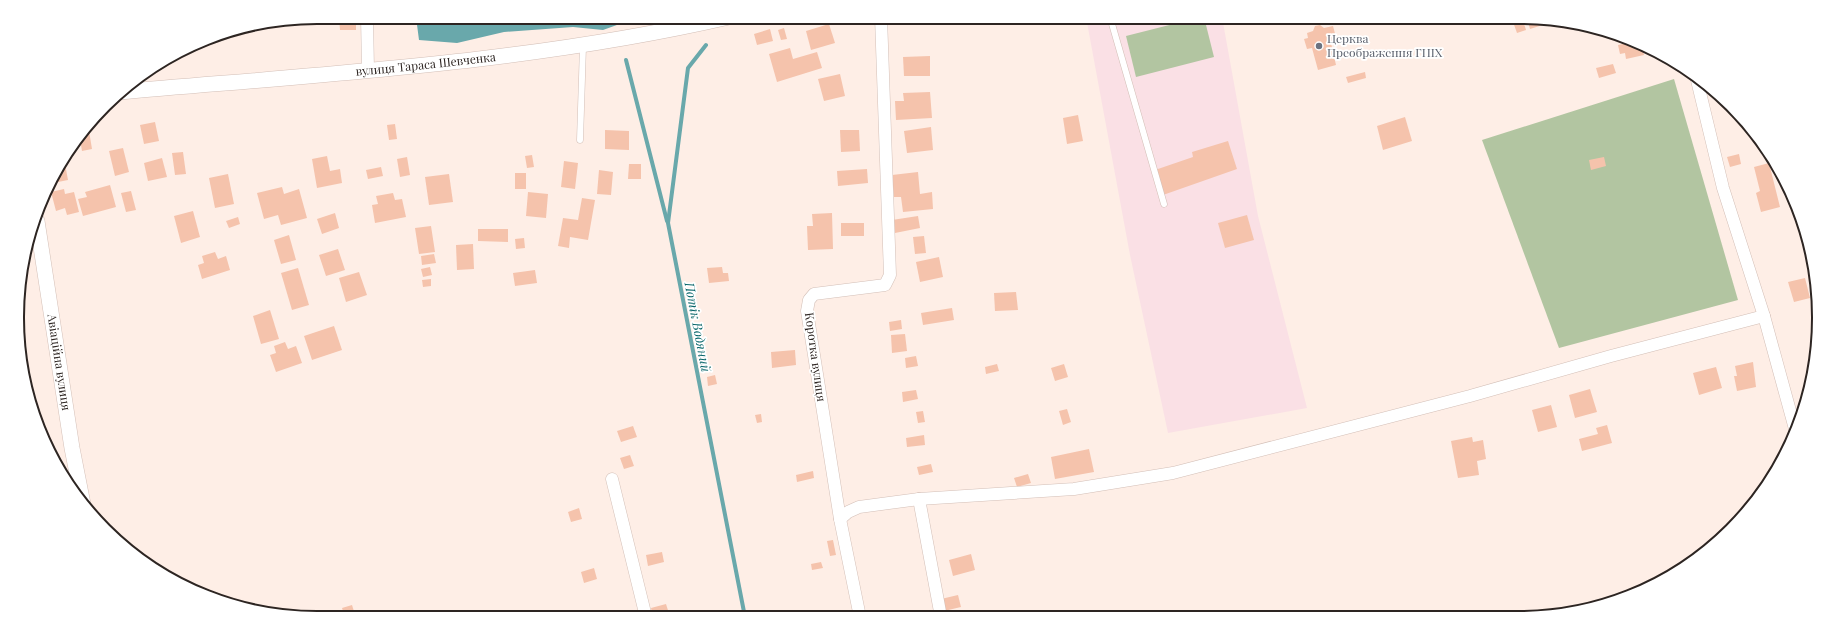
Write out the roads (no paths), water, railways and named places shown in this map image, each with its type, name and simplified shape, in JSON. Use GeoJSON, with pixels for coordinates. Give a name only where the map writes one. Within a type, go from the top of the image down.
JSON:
{"type":"FeatureCollection","features":[{"type":"Feature","properties":{"kind":"street"},"geometry":{"type":"LineString","coordinates":[[367,24],[368,70]]}},
{"type":"Feature","properties":{"kind":"street","name":"вулиця Тараса Шевченка"},"geometry":{"type":"LineString","coordinates":[[132,91],[495,58],[674,30],[699,24]]}},
{"type":"Feature","properties":{"kind":"street","name":"Коротка вулиця"},"geometry":{"type":"LineString","coordinates":[[859,611],[840,519],[807,311],[809,300],[814,294],[885,285],[890,275],[881,24]]}},
{"type":"Feature","properties":{"kind":"street"},"geometry":{"type":"LineString","coordinates":[[1698,86],[1723,188],[1764,316],[1793,421]]}},
{"type":"Feature","properties":{"kind":"street","name":"Авіаційна вулиця"},"geometry":{"type":"LineString","coordinates":[[38,229],[71,440],[81,492]]}},
{"type":"Feature","properties":{"kind":"street"},"geometry":{"type":"LineString","coordinates":[[840,519],[848,512],[859,507],[919,499],[1074,489],[1173,473],[1470,396],[1611,356],[1764,316]]}},
{"type":"Feature","properties":{"kind":"street"},"geometry":{"type":"LineString","coordinates":[[612,479],[645,611]]}},
{"type":"Feature","properties":{"kind":"street"},"geometry":{"type":"LineString","coordinates":[[919,499],[940,611]]}},
{"type":"Feature","properties":{"kind":"lane"},"geometry":{"type":"LineString","coordinates":[[1112,24],[1164,204]]}},
{"type":"Feature","properties":{"kind":"lane"},"geometry":{"type":"LineString","coordinates":[[580,140],[583,44]]}},
{"type":"Feature","properties":{"kind":"water"},"geometry":{"type":"Polygon","coordinates":[[[417,24],[620,24],[603,30],[573,27],[504,32],[457,43],[419,40],[417,24]]]}},
{"type":"Feature","properties":{"kind":"waterway","name":"Потік Водяний"},"geometry":{"type":"LineString","coordinates":[[706,45],[688,68],[668,223],[744,611]]}},
{"type":"Feature","properties":{"kind":"waterway"},"geometry":{"type":"LineString","coordinates":[[626,60],[667,221]]}},
{"type":"Feature","properties":{"kind":"place","name":"Церква Преображення ГНІХ"},"geometry":{"type":"Point","coordinates":[1319,46]}}]}
